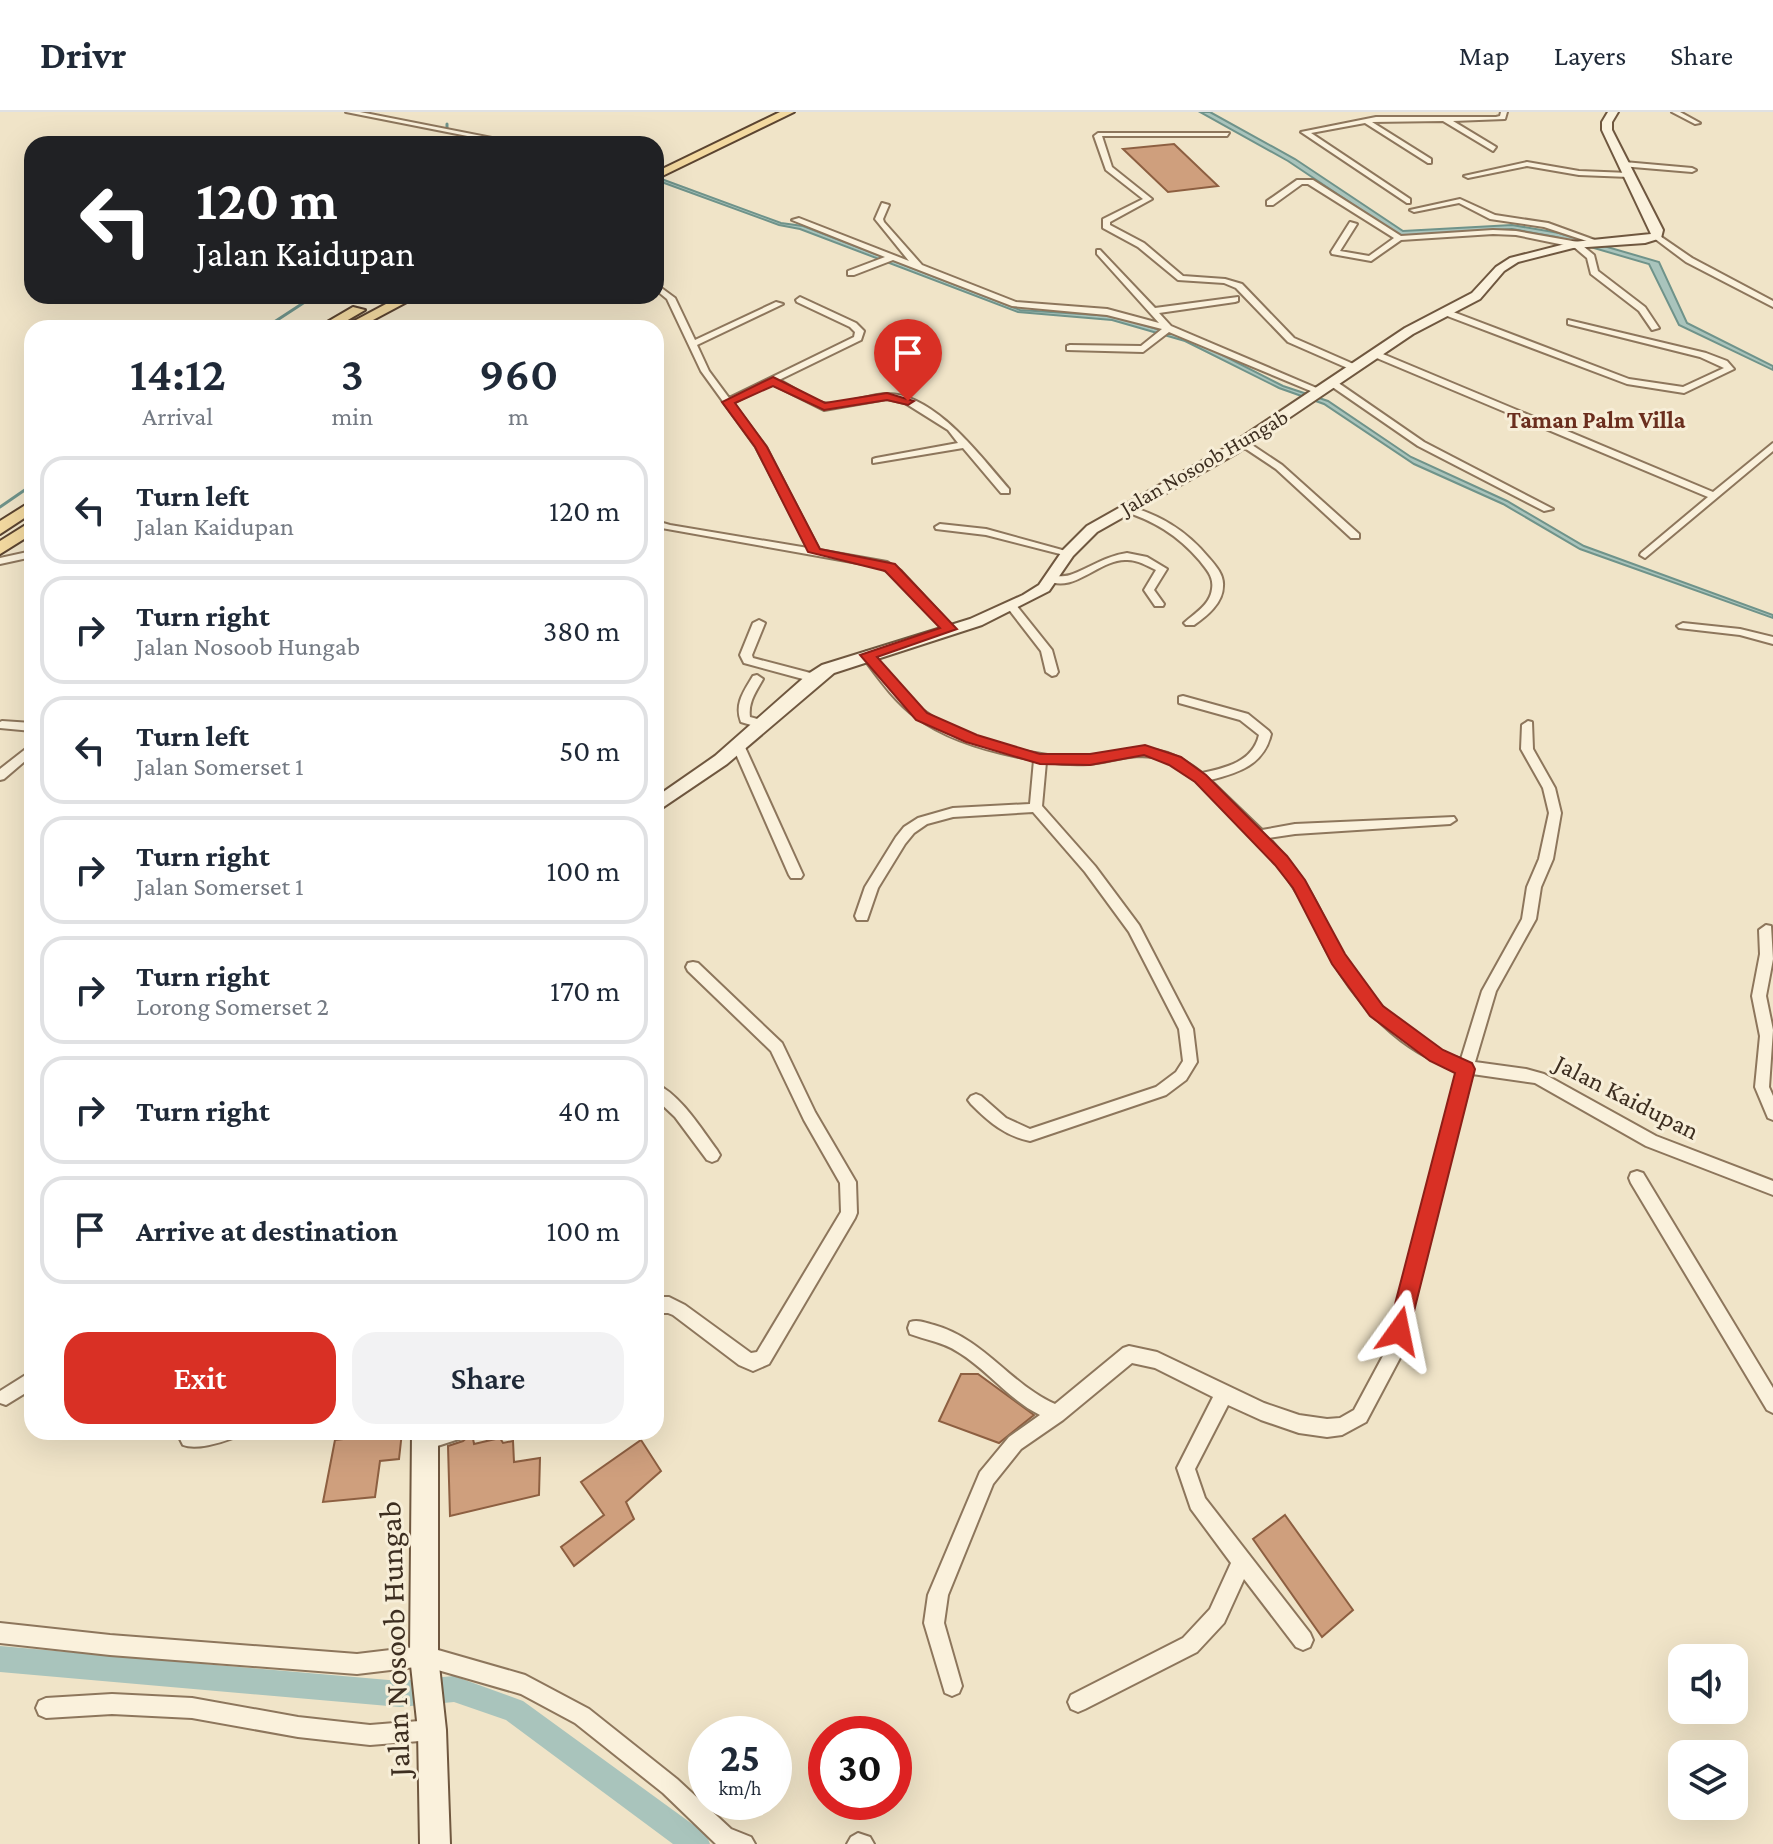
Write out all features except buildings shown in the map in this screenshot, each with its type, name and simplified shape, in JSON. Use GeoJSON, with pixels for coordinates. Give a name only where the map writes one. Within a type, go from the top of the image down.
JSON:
{"type":"FeatureCollection","features":[{"type":"Feature","properties":{"kind":"main road"},"geometry":{"type":"LineString","coordinates":[[664,169],[766,112]]}},
{"type":"Feature","properties":{"kind":"main road"},"geometry":{"type":"LineString","coordinates":[[664,169],[789,112]]}},
{"type":"Feature","properties":{"kind":"main road"},"geometry":{"type":"LineString","coordinates":[[1613,112],[1606,125],[1607,130],[1657,230],[1657,236]]}},
{"type":"Feature","properties":{"kind":"main road","name":"Jalan Nosoob Hungab"},"geometry":{"type":"LineString","coordinates":[[664,800],[738,745],[814,678],[840,664],[1012,607],[1044,588],[1068,553],[1092,529],[1124,508],[1243,443],[1375,354],[1482,292],[1500,269],[1514,260],[1575,244],[1645,240],[1657,236]]}},
{"type":"Feature","properties":{"kind":"main road"},"geometry":{"type":"LineString","coordinates":[[339,320],[370,304]]}},
{"type":"Feature","properties":{"kind":"main road"},"geometry":{"type":"LineString","coordinates":[[364,320],[395,304]]}},
{"type":"Feature","properties":{"kind":"main road"},"geometry":{"type":"LineString","coordinates":[[1,528],[24,512]]}},
{"type":"Feature","properties":{"kind":"main road"},"geometry":{"type":"LineString","coordinates":[[1,528],[24,527]]}},
{"type":"Feature","properties":{"kind":"main road"},"geometry":{"type":"LineString","coordinates":[[0,549],[24,532]]}},
{"type":"Feature","properties":{"kind":"main road","name":"Jalan Nosoob Hungab"},"geometry":{"type":"LineString","coordinates":[[425,1440],[426,1668],[435,1844]]}},
{"type":"Feature","properties":{"kind":"street"},"geometry":{"type":"LineString","coordinates":[[349,112],[476,136]]}},
{"type":"Feature","properties":{"kind":"street"},"geometry":{"type":"LineString","coordinates":[[1407,201],[1306,134],[1310,129],[1365,120],[1501,119],[1504,112]]}},
{"type":"Feature","properties":{"kind":"street"},"geometry":{"type":"LineString","coordinates":[[1675,112],[1697,123]]}},
{"type":"Feature","properties":{"kind":"street"},"geometry":{"type":"LineString","coordinates":[[1443,118],[1493,149]]}},
{"type":"Feature","properties":{"kind":"street"},"geometry":{"type":"LineString","coordinates":[[1365,120],[1428,161]]}},
{"type":"Feature","properties":{"kind":"street"},"geometry":{"type":"LineString","coordinates":[[1227,134],[1100,134],[1106,164],[1148,199],[1106,221],[1106,226],[1141,245],[1181,278],[1225,281],[1239,286],[1291,340],[1355,368]]}},
{"type":"Feature","properties":{"kind":"street"},"geometry":{"type":"LineString","coordinates":[[1468,176],[1527,164],[1579,173],[1692,170]]}},
{"type":"Feature","properties":{"kind":"street"},"geometry":{"type":"LineString","coordinates":[[1270,203],[1300,182],[1307,181],[1399,238]]}},
{"type":"Feature","properties":{"kind":"street"},"geometry":{"type":"LineString","coordinates":[[1414,210],[1465,201],[1497,218],[1545,225],[1597,243]]}},
{"type":"Feature","properties":{"kind":"street"},"geometry":{"type":"LineString","coordinates":[[885,205],[879,219],[881,223],[901,242],[918,266]]}},
{"type":"Feature","properties":{"kind":"street"},"geometry":{"type":"LineString","coordinates":[[796,220],[1015,304],[1107,312],[1165,332],[1316,395]]}},
{"type":"Feature","properties":{"kind":"street"},"geometry":{"type":"LineString","coordinates":[[1353,224],[1335,252],[1371,259],[1399,238],[1501,231],[1575,244],[1591,257],[1594,272],[1642,309],[1655,328]]}},
{"type":"Feature","properties":{"kind":"street"},"geometry":{"type":"LineString","coordinates":[[1657,236],[1689,260],[1773,304]]}},
{"type":"Feature","properties":{"kind":"street"},"geometry":{"type":"LineString","coordinates":[[1100,252],[1152,311],[1165,332]]}},
{"type":"Feature","properties":{"kind":"street"},"geometry":{"type":"LineString","coordinates":[[851,273],[893,256]]}},
{"type":"Feature","properties":{"kind":"street"},"geometry":{"type":"LineString","coordinates":[[664,292],[683,318],[691,345],[705,371],[761,447],[815,552]]}},
{"type":"Feature","properties":{"kind":"street"},"geometry":{"type":"LineString","coordinates":[[1152,311],[1235,299]]}},
{"type":"Feature","properties":{"kind":"street"},"geometry":{"type":"LineString","coordinates":[[728,402],[858,338],[860,331],[853,325],[800,300]]}},
{"type":"Feature","properties":{"kind":"street"},"geometry":{"type":"LineString","coordinates":[[691,345],[779,304]]}},
{"type":"Feature","properties":{"kind":"street"},"geometry":{"type":"LineString","coordinates":[[1445,312],[1627,381],[1684,390],[1730,369],[1724,363],[1703,355],[1571,322]]}},
{"type":"Feature","properties":{"kind":"street"},"geometry":{"type":"LineString","coordinates":[[1070,348],[1143,349],[1165,332]]}},
{"type":"Feature","properties":{"kind":"street"},"geometry":{"type":"LineString","coordinates":[[1375,354],[1715,496]]}},
{"type":"Feature","properties":{"kind":"street"},"geometry":{"type":"LineString","coordinates":[[773,381],[824,407],[878,397],[900,398],[951,428],[1005,491]]}},
{"type":"Feature","properties":{"kind":"street"},"geometry":{"type":"LineString","coordinates":[[1334,384],[1421,444],[1548,509]]}},
{"type":"Feature","properties":{"kind":"street"},"geometry":{"type":"LineString","coordinates":[[1243,443],[1279,467],[1355,536]]}},
{"type":"Feature","properties":{"kind":"street"},"geometry":{"type":"LineString","coordinates":[[876,461],[966,444]]}},
{"type":"Feature","properties":{"kind":"street"},"geometry":{"type":"LineString","coordinates":[[1645,555],[1773,446]]}},
{"type":"Feature","properties":{"kind":"street"},"geometry":{"type":"LineString","coordinates":[[1124,508],[1155,517],[1172,526],[1217,576],[1219,585],[1215,599],[1190,623]]}},
{"type":"Feature","properties":{"kind":"street"},"geometry":{"type":"LineString","coordinates":[[664,527],[890,567],[949,629]]}},
{"type":"Feature","properties":{"kind":"street"},"geometry":{"type":"LineString","coordinates":[[940,527],[986,532],[1068,553]]}},
{"type":"Feature","properties":{"kind":"street"},"geometry":{"type":"LineString","coordinates":[[1050,579],[1065,580],[1109,559],[1127,555],[1162,569],[1149,590],[1159,604]]}},
{"type":"Feature","properties":{"kind":"street"},"geometry":{"type":"LineString","coordinates":[[0,561],[24,556]]}},
{"type":"Feature","properties":{"kind":"street"},"geometry":{"type":"LineString","coordinates":[[1012,607],[1046,650],[1052,672]]}},
{"type":"Feature","properties":{"kind":"street"},"geometry":{"type":"LineString","coordinates":[[759,623],[746,655],[748,660],[814,678]]}},
{"type":"Feature","properties":{"kind":"street"},"geometry":{"type":"LineString","coordinates":[[1683,626],[1740,632],[1773,641]]}},
{"type":"Feature","properties":{"kind":"street","name":"Jalan Kaidupan"},"geometry":{"type":"LineString","coordinates":[[867,655],[922,716],[971,738],[1040,759],[1090,759],[1145,750],[1175,761],[1200,778],[1258,835],[1299,885],[1339,959],[1376,1011],[1427,1049],[1465,1069],[1519,1073],[1539,1078],[1651,1141],[1773,1188]]}},
{"type":"Feature","properties":{"kind":"street"},"geometry":{"type":"LineString","coordinates":[[757,679],[744,701],[742,712],[745,719],[761,724]]}},
{"type":"Feature","properties":{"kind":"street"},"geometry":{"type":"LineString","coordinates":[[1183,700],[1244,717],[1265,734],[1262,746],[1241,767],[1200,778]]}},
{"type":"Feature","properties":{"kind":"street"},"geometry":{"type":"LineString","coordinates":[[2,725],[24,726]]}},
{"type":"Feature","properties":{"kind":"street"},"geometry":{"type":"LineString","coordinates":[[952,1686],[934,1623],[938,1595],[986,1478],[1015,1443],[1057,1414],[1129,1354],[1157,1360],[1261,1411],[1313,1426],[1342,1426],[1360,1416],[1392,1356],[1465,1069],[1489,991],[1529,919],[1534,887],[1546,859],[1555,813],[1549,788],[1527,749],[1528,725]]}},
{"type":"Feature","properties":{"kind":"street"},"geometry":{"type":"LineString","coordinates":[[738,745],[796,875]]}},
{"type":"Feature","properties":{"kind":"street"},"geometry":{"type":"LineString","coordinates":[[0,776],[24,755]]}},
{"type":"Feature","properties":{"kind":"street"},"geometry":{"type":"LineString","coordinates":[[976,1100],[1002,1125],[1016,1133],[1030,1135],[1161,1091],[1181,1076],[1190,1062],[1186,1029],[1134,929],[1090,869],[1036,807],[1040,759]]}},
{"type":"Feature","properties":{"kind":"street"},"geometry":{"type":"LineString","coordinates":[[862,916],[865,900],[909,830],[930,818],[956,813],[1018,811],[1036,807]]}},
{"type":"Feature","properties":{"kind":"street"},"geometry":{"type":"LineString","coordinates":[[1258,835],[1295,829],[1450,820]]}},
{"type":"Feature","properties":{"kind":"street"},"geometry":{"type":"LineString","coordinates":[[1766,930],[1767,954],[1759,996],[1767,1036],[1762,1087],[1773,1114]]}},
{"type":"Feature","properties":{"kind":"street"},"geometry":{"type":"LineString","coordinates":[[664,1305],[679,1310],[753,1363],[763,1358],[849,1213],[850,1197],[842,1168],[809,1116],[777,1047],[693,967]]}},
{"type":"Feature","properties":{"kind":"street"},"geometry":{"type":"LineString","coordinates":[[664,1098],[680,1113],[712,1155]]}},
{"type":"Feature","properties":{"kind":"street"},"geometry":{"type":"LineString","coordinates":[[1637,1178],[1773,1404]]}},
{"type":"Feature","properties":{"kind":"street"},"geometry":{"type":"LineString","coordinates":[[916,1328],[948,1338],[975,1355],[1038,1407],[1057,1414]]}},
{"type":"Feature","properties":{"kind":"street"},"geometry":{"type":"LineString","coordinates":[[6,1397],[24,1385]]}},
{"type":"Feature","properties":{"kind":"street"},"geometry":{"type":"LineString","coordinates":[[1224,1394],[1186,1468],[1197,1503],[1303,1640]]}},
{"type":"Feature","properties":{"kind":"street"},"geometry":{"type":"LineString","coordinates":[[1078,1702],[1190,1645],[1217,1616],[1242,1561]]}},
{"type":"Feature","properties":{"kind":"street"},"geometry":{"type":"LineString","coordinates":[[0,1633],[110,1645],[426,1668],[525,1685],[582,1716],[670,1786],[725,1838],[744,1844]]}},
{"type":"Feature","properties":{"kind":"street"},"geometry":{"type":"LineString","coordinates":[[46,1708],[112,1704],[192,1708],[298,1727],[370,1735],[431,1725]]}},
{"type":"Feature","properties":{"kind":"water"},"geometry":{"type":"Polygon","coordinates":[[[1200,112],[1210,112],[1295,159],[1403,231],[1512,225],[1559,233],[1659,262],[1687,323],[1773,366],[1773,370],[1679,325],[1649,264],[1556,237],[1512,229],[1400,236],[1288,161],[1200,112]]]}},
{"type":"Feature","properties":{"kind":"water"},"geometry":{"type":"Polygon","coordinates":[[[664,180],[781,223],[803,226],[1020,310],[1113,316],[1191,339],[1283,386],[1328,401],[1411,457],[1507,501],[1584,546],[1773,615],[1773,618],[1580,549],[1503,504],[1414,464],[1324,404],[1279,388],[1185,341],[1112,320],[1018,312],[800,229],[779,225],[664,183],[664,180]]]}},
{"type":"Feature","properties":{"kind":"waterway"},"geometry":{"type":"LineString","coordinates":[[447,124],[447,129]]}},
{"type":"Feature","properties":{"kind":"waterway"},"geometry":{"type":"LineString","coordinates":[[277,320],[302,304]]}},
{"type":"Feature","properties":{"kind":"waterway"},"geometry":{"type":"LineString","coordinates":[[0,507],[24,490]]}},
{"type":"Feature","properties":{"kind":"waterway"},"geometry":{"type":"LineString","coordinates":[[0,1659],[400,1694],[454,1689],[514,1710],[696,1844]]}},
{"type":"Feature","properties":{"kind":"district","name":"Taman Palm Villa"},"geometry":{"type":"Point","coordinates":[1596,419]}},
{"type":"Feature","properties":{"kind":"route"},"geometry":{"type":"LineString","coordinates":[[908,401],[887,396],[824,407],[773,381],[728,402],[761,447],[815,552],[890,567],[949,629],[867,655],[922,716],[971,738],[1040,759],[1067,761],[1145,750],[1175,761],[1200,778],[1281,861],[1299,885],[1352,980],[1376,1011],[1436,1055],[1465,1069],[1442,1171],[1399,1331]]}}]}
